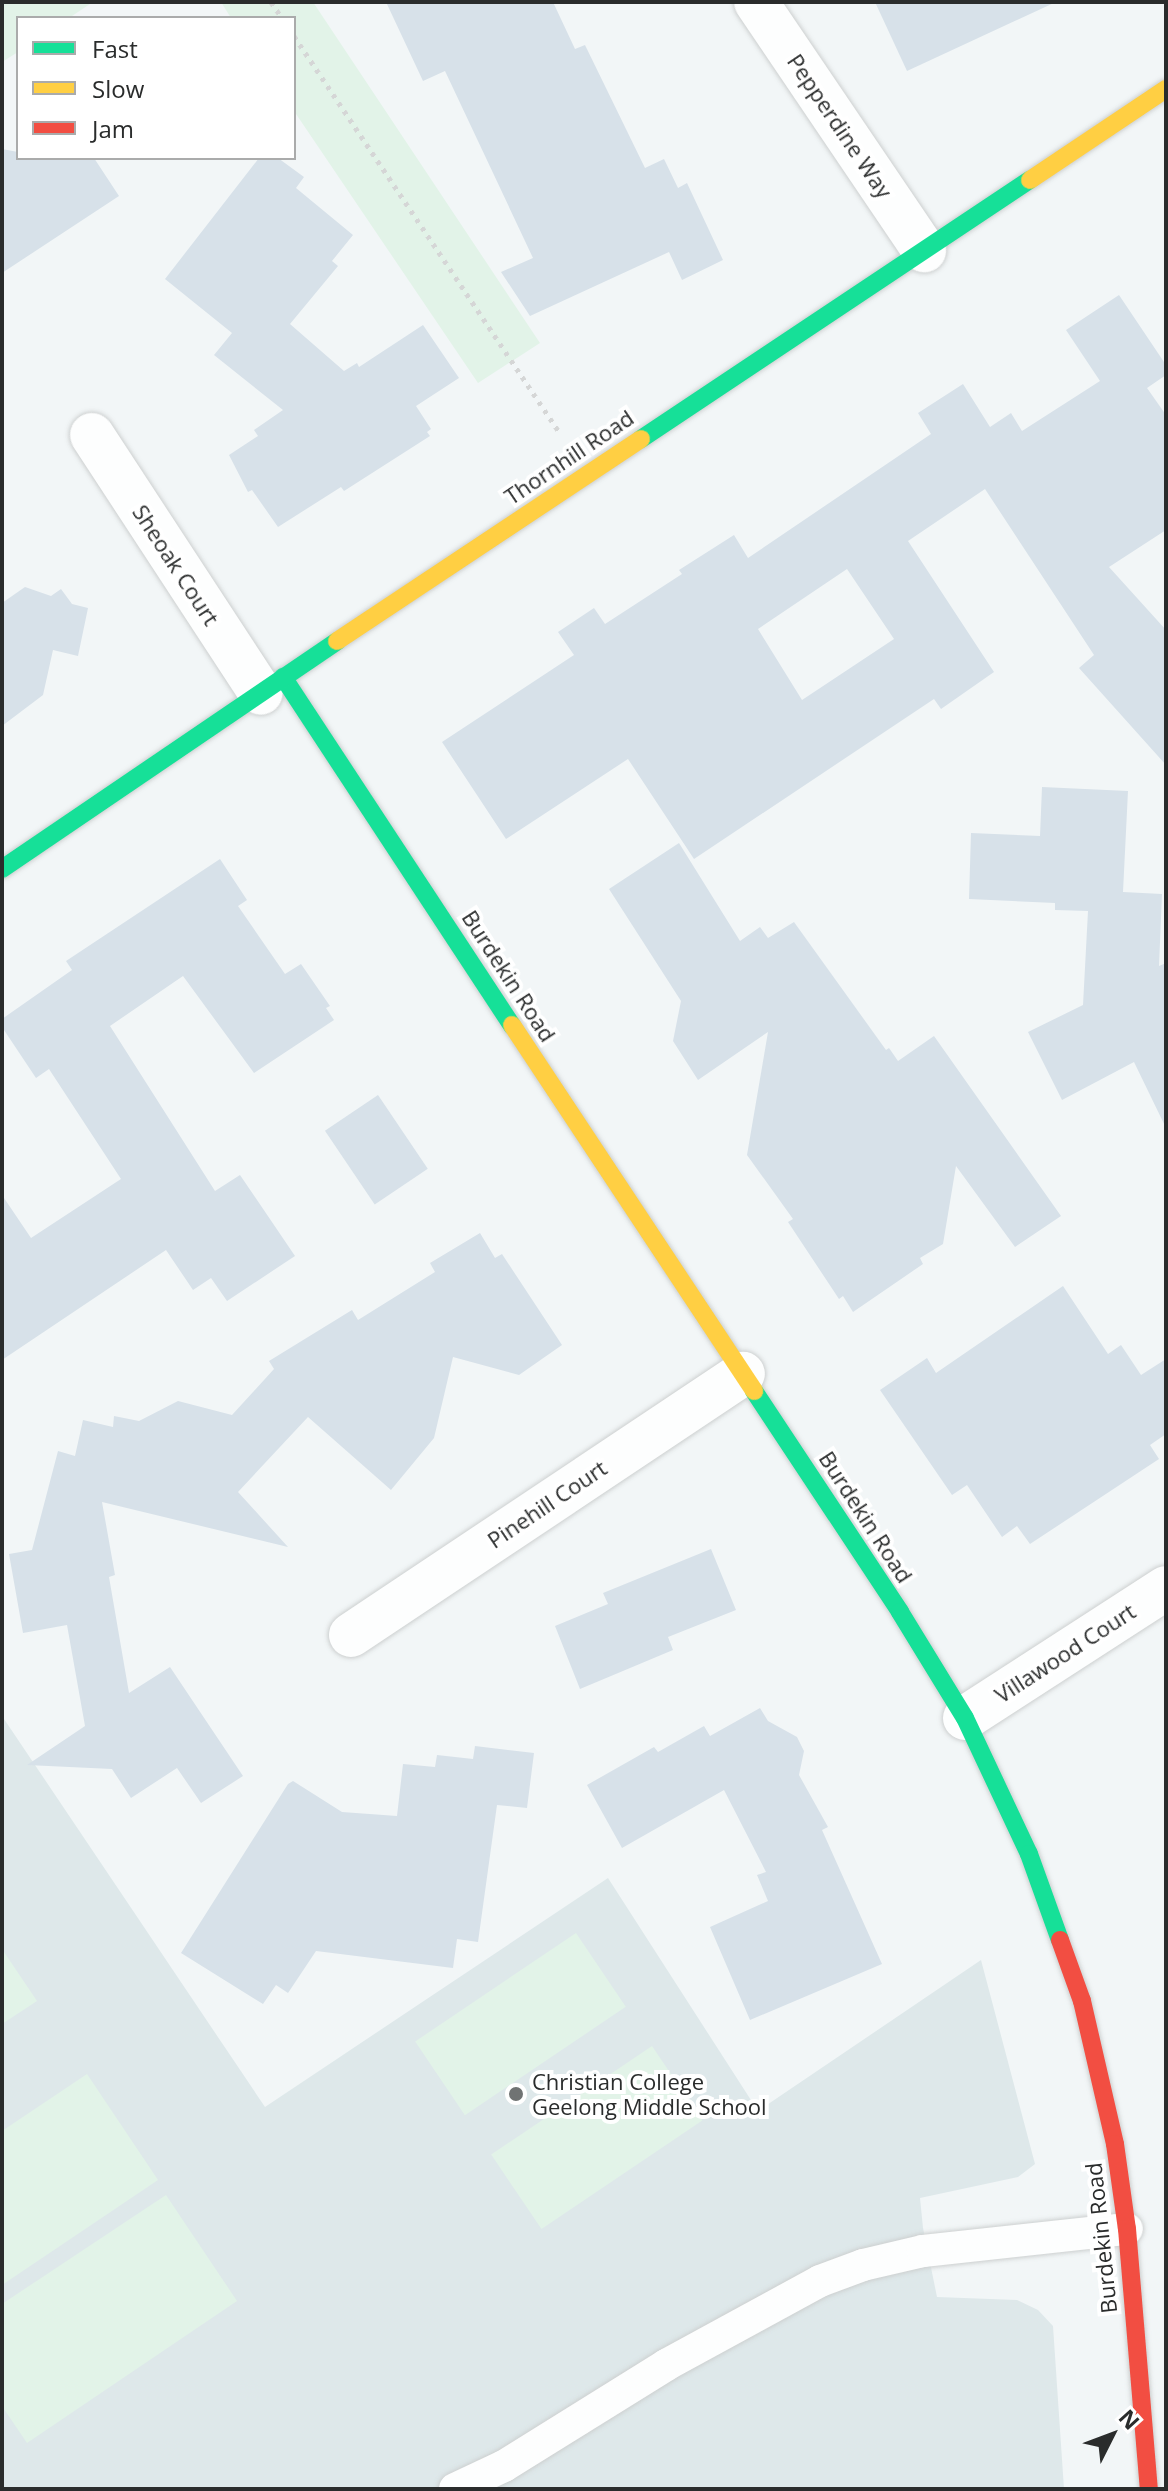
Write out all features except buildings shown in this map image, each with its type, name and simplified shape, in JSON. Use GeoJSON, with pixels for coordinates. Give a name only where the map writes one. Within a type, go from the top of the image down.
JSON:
{"type":"FeatureCollection","features":[{"type":"Feature","properties":{"kind":"street","name":"Pepperdine Way"},"geometry":{"type":"LineString","coordinates":[[756,2],[924,250]]}},
{"type":"Feature","properties":{"kind":"street","name":"Thornhill Road"},"geometry":{"type":"LineString","coordinates":[[2,869],[588,473],[1166,89]]}},
{"type":"Feature","properties":{"kind":"street","name":"Sheoak Court"},"geometry":{"type":"LineString","coordinates":[[92,435],[272,685]]}},
{"type":"Feature","properties":{"kind":"street","name":"Burdekin Road"},"geometry":{"type":"LineString","coordinates":[[272,685],[743,1374],[900,1612],[965,1718],[1029,1854],[1082,2001],[1115,2144],[1127,2229],[1149,2489]]}},
{"type":"Feature","properties":{"kind":"street","name":"Pinehill Court"},"geometry":{"type":"LineString","coordinates":[[351,1635],[743,1374]]}},
{"type":"Feature","properties":{"kind":"street","name":"Villawood Court"},"geometry":{"type":"LineString","coordinates":[[965,1718],[1166,1588]]}},
{"type":"Feature","properties":{"kind":"lane"},"geometry":{"type":"LineString","coordinates":[[455,2489],[504,2466],[666,2365],[820,2281],[863,2265],[923,2251],[1127,2229]]}},
{"type":"Feature","properties":{"kind":"path"},"geometry":{"type":"LineString","coordinates":[[296,39],[588,473]]}},
{"type":"Feature","properties":{"kind":"shaded area","name":"Christian College Geelong Middle School"},"geometry":{"type":"Polygon","coordinates":[[[2,1716],[265,2107],[608,1878],[758,2111],[981,1960],[1035,2164],[1018,2177],[920,2198],[923,2228],[937,2297],[1017,2300],[1038,2310],[1053,2326],[1064,2489],[2,2489],[2,1716]]]}},
{"type":"Feature","properties":{"kind":"green space"},"geometry":{"type":"Polygon","coordinates":[[[2,2],[93,2],[72,16],[16,16],[16,53],[2,62],[2,2]]]}},
{"type":"Feature","properties":{"kind":"green space"},"geometry":{"type":"Polygon","coordinates":[[[221,2],[313,2],[540,343],[478,383],[296,114],[296,16],[230,16],[221,2]]]}},
{"type":"Feature","properties":{"kind":"green space"},"geometry":{"type":"Polygon","coordinates":[[[576,1933],[626,2007],[465,2115],[415,2041],[576,1933]]]}},
{"type":"Feature","properties":{"kind":"green space"},"geometry":{"type":"Polygon","coordinates":[[[2,1949],[37,2001],[2,2024],[2,1949]]]}},
{"type":"Feature","properties":{"kind":"green space"},"geometry":{"type":"Polygon","coordinates":[[[652,2046],[702,2121],[541,2229],[491,2154],[652,2046]]]}},
{"type":"Feature","properties":{"kind":"green space"},"geometry":{"type":"Polygon","coordinates":[[[87,2074],[158,2180],[2,2285],[2,2131],[87,2074]]]}},
{"type":"Feature","properties":{"kind":"green space"},"geometry":{"type":"Polygon","coordinates":[[[166,2195],[237,2301],[27,2443],[2,2406],[2,2304],[166,2195]]]}},
{"type":"Feature","properties":{"kind":"traffic: fast"},"geometry":{"type":"LineString","coordinates":[[641,439],[1030,180]]}},
{"type":"Feature","properties":{"kind":"traffic: fast"},"geometry":{"type":"LineString","coordinates":[[2,869],[337,641]]}},
{"type":"Feature","properties":{"kind":"traffic: fast"},"geometry":{"type":"LineString","coordinates":[[283,677],[512,1025]]}},
{"type":"Feature","properties":{"kind":"traffic: fast"},"geometry":{"type":"LineString","coordinates":[[754,1391],[900,1612],[965,1718],[1029,1854],[1060,1940]]}},
{"type":"Feature","properties":{"kind":"traffic: slow"},"geometry":{"type":"LineString","coordinates":[[1030,180],[1166,89]]}},
{"type":"Feature","properties":{"kind":"traffic: slow"},"geometry":{"type":"LineString","coordinates":[[337,641],[641,439]]}},
{"type":"Feature","properties":{"kind":"traffic: slow"},"geometry":{"type":"LineString","coordinates":[[512,1025],[754,1391]]}},
{"type":"Feature","properties":{"kind":"traffic: jam"},"geometry":{"type":"LineString","coordinates":[[1060,1940],[1082,2001],[1115,2144],[1127,2229],[1149,2489]]}},
{"type":"Feature","properties":{"kind":"place","name":"Christian College Geelong Middle School"},"geometry":{"type":"Point","coordinates":[516,2094]}}]}
